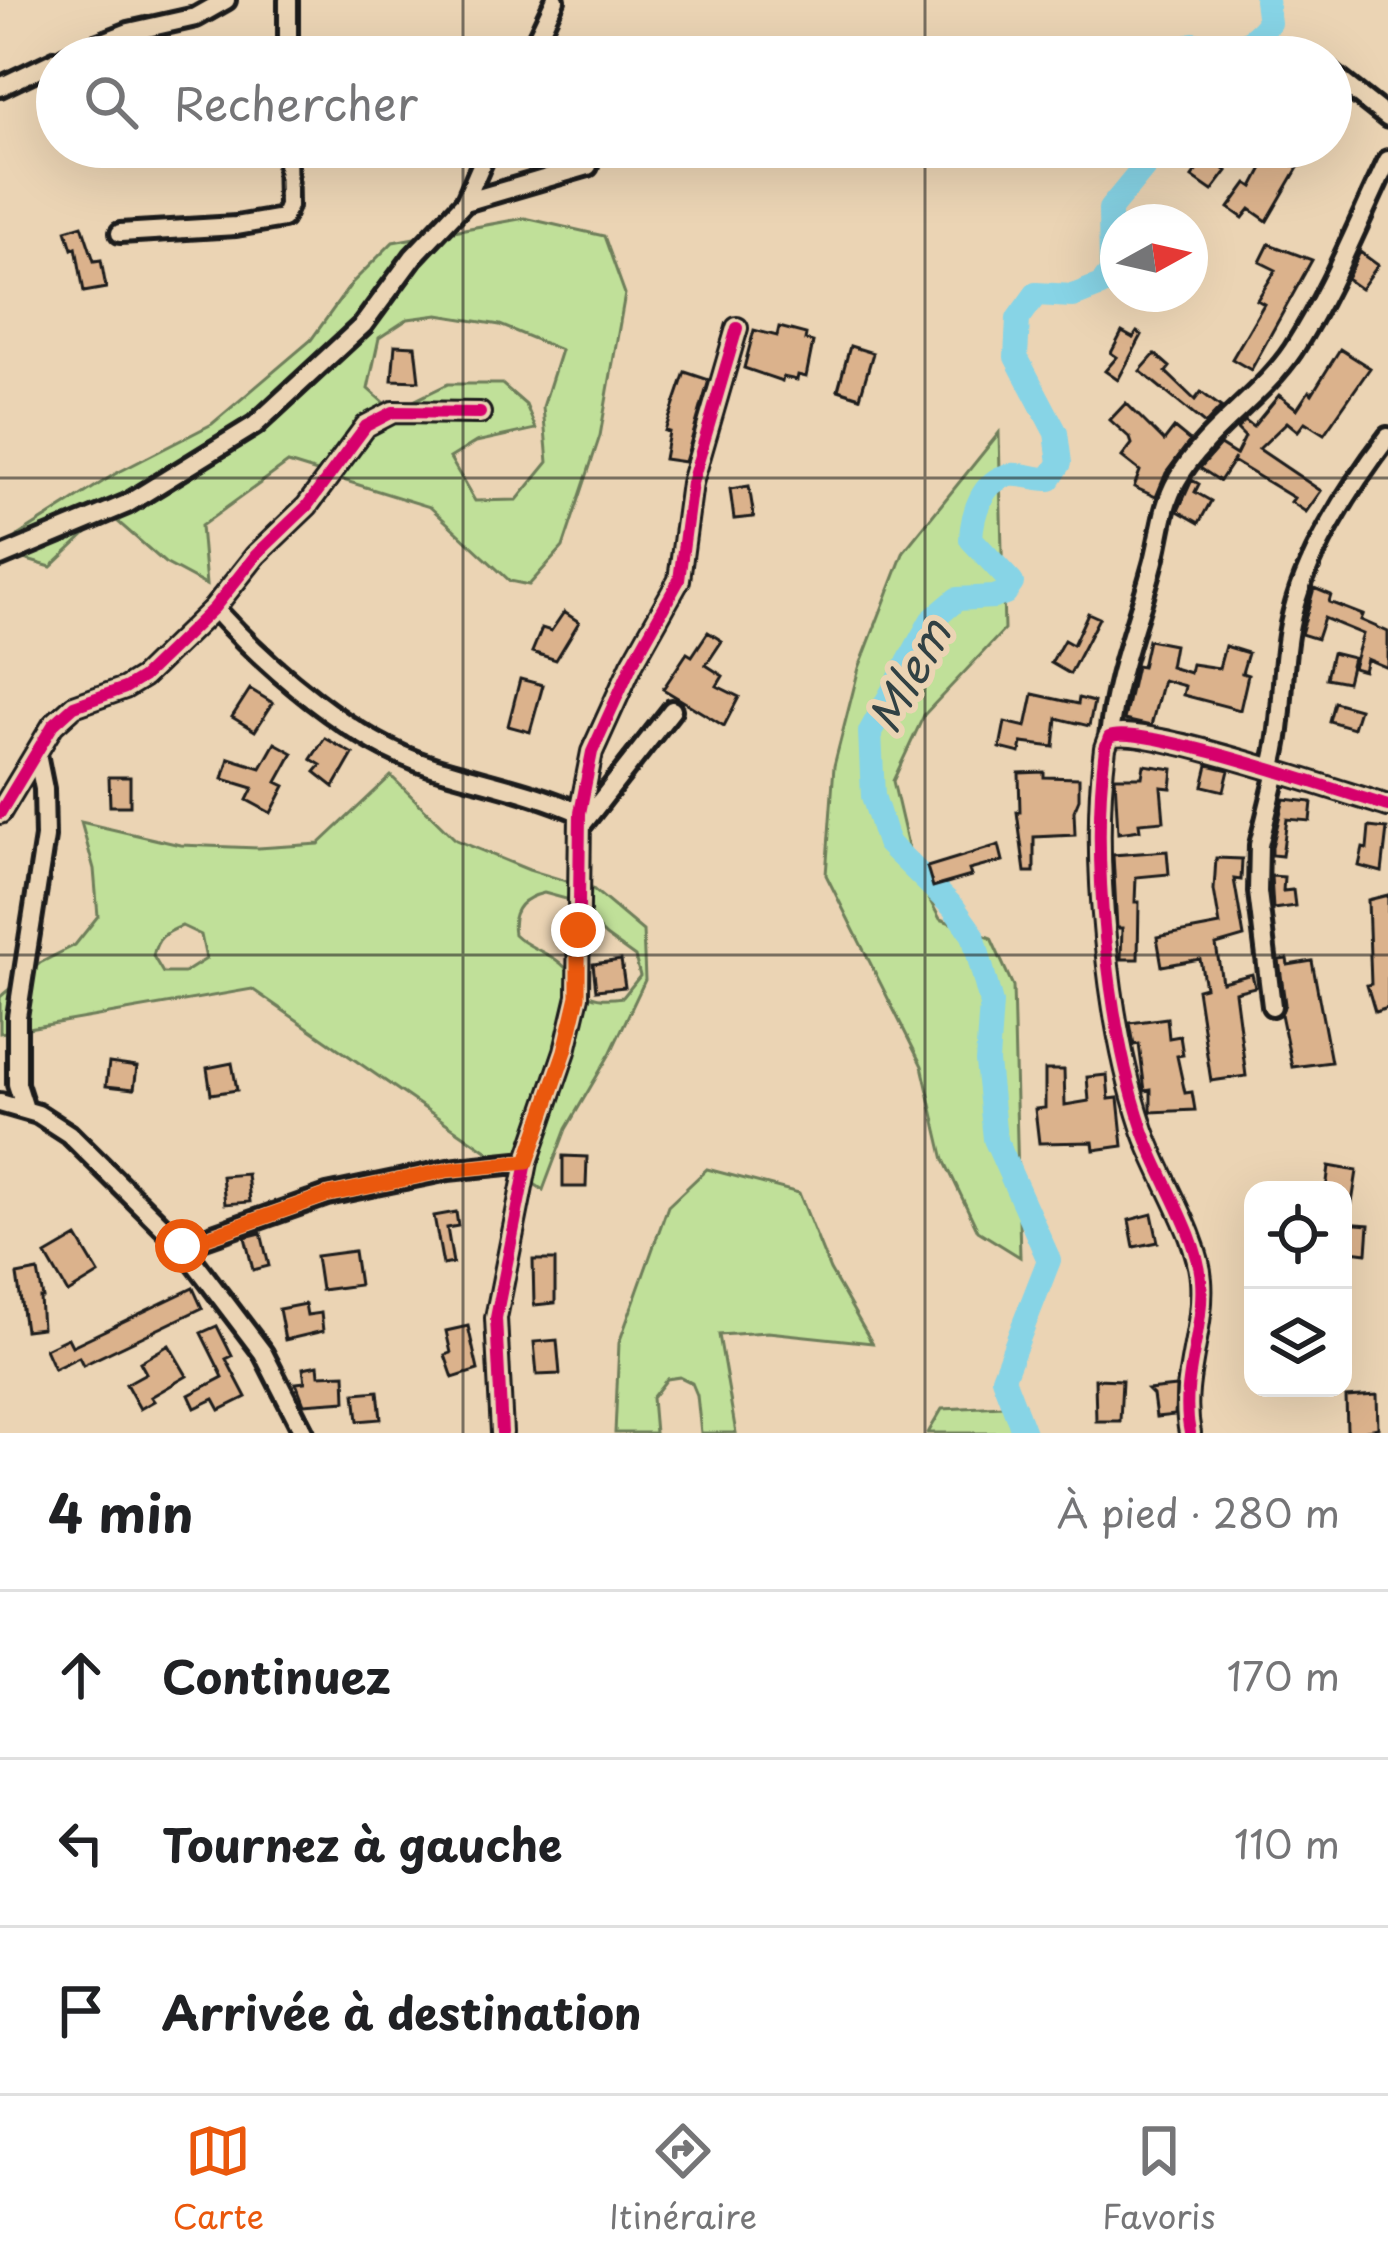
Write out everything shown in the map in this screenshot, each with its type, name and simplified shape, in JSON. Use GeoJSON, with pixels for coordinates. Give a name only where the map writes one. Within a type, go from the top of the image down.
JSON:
{"type":"FeatureCollection","features":[{"type":"Feature","properties":{"kind":"street"},"geometry":{"type":"LineString","coordinates":[[119,36],[196,17],[226,0]]}},
{"type":"Feature","properties":{"kind":"street"},"geometry":{"type":"LineString","coordinates":[[288,0],[288,36]]}},
{"type":"Feature","properties":{"kind":"street"},"geometry":{"type":"LineString","coordinates":[[538,36],[555,0]]}},
{"type":"Feature","properties":{"kind":"street"},"geometry":{"type":"LineString","coordinates":[[0,87],[36,70]]}},
{"type":"Feature","properties":{"kind":"street"},"geometry":{"type":"LineString","coordinates":[[1352,90],[1388,118]]}},
{"type":"Feature","properties":{"kind":"street"},"geometry":{"type":"LineString","coordinates":[[1190,1433],[1184,1406],[1202,1281],[1196,1256],[1144,1136],[1122,1052],[1099,843],[1101,779],[1116,680],[1144,599],[1166,502],[1180,475],[1293,350],[1388,160]]}},
{"type":"Feature","properties":{"kind":"street"},"geometry":{"type":"LineString","coordinates":[[120,233],[283,218],[288,206],[287,168]]}},
{"type":"Feature","properties":{"kind":"street"},"geometry":{"type":"LineString","coordinates":[[0,556],[127,504],[255,425],[363,325],[413,257],[465,202],[480,168]]}},
{"type":"Feature","properties":{"kind":"street"},"geometry":{"type":"LineString","coordinates":[[465,202],[581,168]]}},
{"type":"Feature","properties":{"kind":"street"},"geometry":{"type":"LineString","coordinates":[[502,1433],[496,1318],[527,1162],[565,1051],[578,996],[580,819],[592,752],[632,664],[679,580],[692,483],[737,328]]}},
{"type":"Feature","properties":{"kind":"street"},"geometry":{"type":"LineString","coordinates":[[0,813],[64,713],[143,677],[307,506],[366,426],[393,412],[479,413]]}},
{"type":"Feature","properties":{"kind":"street"},"geometry":{"type":"LineString","coordinates":[[1272,1006],[1262,944],[1259,845],[1278,747],[1290,623],[1331,524],[1388,437]]}},
{"type":"Feature","properties":{"kind":"street"},"geometry":{"type":"LineString","coordinates":[[214,608],[279,671],[327,709],[395,751],[426,765],[514,787],[580,819]]}},
{"type":"Feature","properties":{"kind":"street"},"geometry":{"type":"LineString","coordinates":[[580,819],[672,710]]}},
{"type":"Feature","properties":{"kind":"street"},"geometry":{"type":"LineString","coordinates":[[1108,737],[1117,733],[1137,736],[1388,806]]}},
{"type":"Feature","properties":{"kind":"street"},"geometry":{"type":"LineString","coordinates":[[25,1109],[17,1084],[16,1017],[45,837],[37,754]]}},
{"type":"Feature","properties":{"kind":"street"},"geometry":{"type":"LineString","coordinates":[[0,1103],[25,1109],[69,1134],[182,1246],[263,1353],[304,1433]]}},
{"type":"Feature","properties":{"kind":"street"},"geometry":{"type":"LineString","coordinates":[[182,1246],[327,1195],[448,1170],[527,1162]]}},
{"type":"Feature","properties":{"kind":"green space"},"geometry":{"type":"Polygon","coordinates":[[[525,218],[604,236],[625,294],[600,436],[563,547],[529,585],[510,581],[430,507],[288,463],[201,526],[206,585],[165,563],[108,513],[51,567],[7,554],[0,557],[19,535],[115,474],[212,424],[311,340],[352,283],[393,242],[525,218]],[[438,315],[408,319],[379,338],[368,389],[393,411],[448,384],[502,384],[526,405],[536,429],[476,442],[450,458],[475,501],[517,500],[548,462],[543,407],[561,350],[500,325],[438,315]]]}},
{"type":"Feature","properties":{"kind":"green space"},"geometry":{"type":"Polygon","coordinates":[[[999,433],[1004,630],[924,715],[893,781],[914,871],[940,919],[991,938],[1013,986],[1020,1257],[978,1231],[944,1160],[922,1066],[826,875],[834,766],[859,668],[904,551],[999,433]]]}},
{"type":"Feature","properties":{"kind":"green space"},"geometry":{"type":"Polygon","coordinates":[[[391,776],[456,840],[529,870],[593,889],[643,931],[645,980],[611,1052],[566,1129],[543,1190],[252,989],[0,1033],[0,997],[40,963],[75,945],[98,916],[94,869],[81,822],[180,845],[319,844],[391,776]],[[544,893],[519,906],[514,934],[565,967],[588,994],[623,997],[640,976],[635,957],[570,900],[544,893]],[[182,926],[157,944],[153,956],[163,973],[184,973],[206,959],[201,935],[182,926]]]}},
{"type":"Feature","properties":{"kind":"green space"},"geometry":{"type":"Polygon","coordinates":[[[707,1169],[799,1193],[830,1270],[872,1343],[768,1332],[719,1335],[736,1433],[701,1433],[697,1395],[692,1383],[680,1377],[667,1379],[652,1398],[655,1433],[615,1433],[619,1343],[668,1206],[707,1169]]]}},
{"type":"Feature","properties":{"kind":"green space"},"geometry":{"type":"Polygon","coordinates":[[[1024,1405],[1025,1433],[928,1433],[942,1409],[1024,1405]]]}},
{"type":"Feature","properties":{"kind":"building"},"geometry":{"type":"Polygon","coordinates":[[[1198,168],[1227,171],[1212,191],[1192,177],[1198,168]]]}},
{"type":"Feature","properties":{"kind":"building"},"geometry":{"type":"Polygon","coordinates":[[[1263,168],[1298,168],[1267,221],[1250,209],[1243,218],[1229,208],[1247,183],[1253,187],[1263,168]]]}},
{"type":"Feature","properties":{"kind":"building"},"geometry":{"type":"Polygon","coordinates":[[[82,225],[94,261],[101,260],[106,288],[84,292],[76,247],[72,249],[66,230],[82,225]]]}},
{"type":"Feature","properties":{"kind":"building"},"geometry":{"type":"Polygon","coordinates":[[[1269,244],[1312,260],[1251,370],[1232,359],[1264,304],[1257,300],[1276,270],[1260,262],[1269,244]]]}},
{"type":"Feature","properties":{"kind":"building"},"geometry":{"type":"Polygon","coordinates":[[[1360,252],[1378,265],[1361,289],[1347,279],[1360,252]]]}},
{"type":"Feature","properties":{"kind":"building"},"geometry":{"type":"Polygon","coordinates":[[[779,327],[806,334],[805,340],[813,342],[806,377],[783,377],[782,381],[744,368],[754,330],[777,336],[779,327]]]}},
{"type":"Feature","properties":{"kind":"building"},"geometry":{"type":"Polygon","coordinates":[[[1122,332],[1133,338],[1137,332],[1142,335],[1118,380],[1105,371],[1117,357],[1111,353],[1122,332]]]}},
{"type":"Feature","properties":{"kind":"building"},"geometry":{"type":"Polygon","coordinates":[[[395,345],[415,346],[419,381],[392,380],[395,345]]]}},
{"type":"Feature","properties":{"kind":"building"},"geometry":{"type":"Polygon","coordinates":[[[850,346],[873,353],[860,397],[838,390],[850,346]]]}},
{"type":"Feature","properties":{"kind":"building"},"geometry":{"type":"Polygon","coordinates":[[[1340,349],[1370,368],[1324,434],[1305,422],[1298,431],[1287,422],[1259,449],[1321,491],[1306,512],[1291,502],[1294,498],[1233,461],[1220,481],[1200,468],[1220,445],[1236,455],[1245,437],[1237,429],[1245,421],[1253,427],[1279,395],[1297,409],[1340,349]]]}},
{"type":"Feature","properties":{"kind":"building"},"geometry":{"type":"Polygon","coordinates":[[[1155,354],[1195,400],[1201,392],[1221,407],[1205,424],[1140,371],[1155,354]]]}},
{"type":"Feature","properties":{"kind":"building"},"geometry":{"type":"Polygon","coordinates":[[[685,372],[709,380],[685,462],[664,459],[669,432],[665,431],[685,372]]]}},
{"type":"Feature","properties":{"kind":"building"},"geometry":{"type":"Polygon","coordinates":[[[1126,403],[1164,441],[1174,428],[1190,441],[1166,473],[1156,497],[1134,487],[1140,471],[1122,457],[1132,444],[1130,438],[1110,420],[1126,403]]]}},
{"type":"Feature","properties":{"kind":"building"},"geometry":{"type":"Polygon","coordinates":[[[1192,480],[1199,484],[1195,492],[1211,501],[1199,523],[1178,511],[1192,480]]]}},
{"type":"Feature","properties":{"kind":"building"},"geometry":{"type":"Polygon","coordinates":[[[749,486],[754,517],[734,519],[730,489],[749,486]]]}},
{"type":"Feature","properties":{"kind":"building"},"geometry":{"type":"Polygon","coordinates":[[[1314,588],[1331,595],[1329,602],[1363,615],[1361,620],[1388,632],[1388,668],[1367,659],[1364,671],[1353,668],[1363,634],[1324,618],[1317,639],[1301,634],[1314,588]]]}},
{"type":"Feature","properties":{"kind":"building"},"geometry":{"type":"Polygon","coordinates":[[[564,612],[579,622],[556,660],[532,652],[542,628],[551,631],[564,612]]]}},
{"type":"Feature","properties":{"kind":"building"},"geometry":{"type":"Polygon","coordinates":[[[1088,613],[1099,618],[1070,674],[1051,663],[1064,640],[1073,645],[1088,613]]]}},
{"type":"Feature","properties":{"kind":"building"},"geometry":{"type":"Polygon","coordinates":[[[708,632],[722,641],[706,665],[723,676],[717,686],[739,697],[724,726],[663,689],[708,632]]]}},
{"type":"Feature","properties":{"kind":"building"},"geometry":{"type":"Polygon","coordinates":[[[1148,640],[1174,645],[1170,667],[1190,673],[1192,664],[1219,668],[1225,646],[1248,653],[1240,710],[1183,695],[1185,686],[1163,680],[1151,726],[1124,720],[1136,666],[1142,667],[1148,640]]]}},
{"type":"Feature","properties":{"kind":"building"},"geometry":{"type":"Polygon","coordinates":[[[1332,653],[1353,658],[1347,682],[1326,678],[1332,653]]]}},
{"type":"Feature","properties":{"kind":"building"},"geometry":{"type":"Polygon","coordinates":[[[520,679],[543,685],[530,732],[508,726],[520,679]]]}},
{"type":"Feature","properties":{"kind":"building"},"geometry":{"type":"Polygon","coordinates":[[[250,689],[273,703],[255,731],[232,717],[250,689]]]}},
{"type":"Feature","properties":{"kind":"building"},"geometry":{"type":"Polygon","coordinates":[[[1033,694],[1078,704],[1079,698],[1094,702],[1089,726],[1057,718],[1054,747],[1022,743],[1020,753],[1000,748],[1005,722],[1026,727],[1033,694]]]}},
{"type":"Feature","properties":{"kind":"building"},"geometry":{"type":"Polygon","coordinates":[[[1334,702],[1359,709],[1353,728],[1329,721],[1334,702]]]}},
{"type":"Feature","properties":{"kind":"building"},"geometry":{"type":"Polygon","coordinates":[[[325,738],[353,754],[334,787],[315,772],[321,765],[311,759],[325,738]]]}},
{"type":"Feature","properties":{"kind":"building"},"geometry":{"type":"Polygon","coordinates":[[[275,743],[293,753],[277,782],[285,786],[271,813],[247,800],[253,788],[223,779],[229,758],[261,768],[275,743]]]}},
{"type":"Feature","properties":{"kind":"building"},"geometry":{"type":"Polygon","coordinates":[[[1144,765],[1173,769],[1171,788],[1161,787],[1164,821],[1139,823],[1140,830],[1118,833],[1115,777],[1142,777],[1144,765]]]}},
{"type":"Feature","properties":{"kind":"building"},"geometry":{"type":"Polygon","coordinates":[[[1208,765],[1229,770],[1224,791],[1203,786],[1208,765]]]}},
{"type":"Feature","properties":{"kind":"building"},"geometry":{"type":"Polygon","coordinates":[[[1044,772],[1044,777],[1079,778],[1075,835],[1034,837],[1034,872],[1025,872],[1017,812],[1019,773],[1044,772]]]}},
{"type":"Feature","properties":{"kind":"building"},"geometry":{"type":"Polygon","coordinates":[[[109,777],[130,777],[130,806],[110,806],[109,777]]]}},
{"type":"Feature","properties":{"kind":"building"},"geometry":{"type":"Polygon","coordinates":[[[1284,799],[1312,802],[1310,821],[1287,819],[1282,856],[1272,855],[1272,847],[1284,799]]]}},
{"type":"Feature","properties":{"kind":"building"},"geometry":{"type":"Polygon","coordinates":[[[1369,827],[1387,829],[1382,872],[1359,866],[1369,827]]]}},
{"type":"Feature","properties":{"kind":"building"},"geometry":{"type":"Polygon","coordinates":[[[999,845],[1003,861],[933,887],[927,867],[999,845]]]}},
{"type":"Feature","properties":{"kind":"building"},"geometry":{"type":"Polygon","coordinates":[[[1167,851],[1169,874],[1136,877],[1138,959],[1121,959],[1113,855],[1167,851]]]}},
{"type":"Feature","properties":{"kind":"building"},"geometry":{"type":"Polygon","coordinates":[[[1216,858],[1242,859],[1241,880],[1234,879],[1244,937],[1216,945],[1222,982],[1252,974],[1255,987],[1235,992],[1246,1076],[1211,1081],[1197,989],[1205,987],[1200,959],[1162,966],[1157,937],[1220,925],[1214,890],[1216,858]]]}},
{"type":"Feature","properties":{"kind":"building"},"geometry":{"type":"Polygon","coordinates":[[[1271,876],[1284,877],[1283,891],[1293,890],[1295,906],[1273,909],[1271,876]]]}},
{"type":"Feature","properties":{"kind":"building"},"geometry":{"type":"Polygon","coordinates":[[[1388,895],[1388,1008],[1375,1012],[1367,985],[1371,984],[1368,900],[1388,895]]]}},
{"type":"Feature","properties":{"kind":"building"},"geometry":{"type":"Polygon","coordinates":[[[1287,959],[1288,965],[1312,961],[1331,1062],[1292,1067],[1281,1014],[1285,1004],[1279,960],[1287,959]]]}},
{"type":"Feature","properties":{"kind":"building"},"geometry":{"type":"Polygon","coordinates":[[[621,960],[625,987],[596,990],[593,964],[621,960]]]}},
{"type":"Feature","properties":{"kind":"building"},"geometry":{"type":"Polygon","coordinates":[[[1167,1018],[1169,1038],[1180,1036],[1183,1055],[1177,1056],[1185,1093],[1192,1092],[1195,1110],[1151,1112],[1151,1090],[1145,1091],[1139,1044],[1134,1045],[1130,1023],[1167,1018]]]}},
{"type":"Feature","properties":{"kind":"building"},"geometry":{"type":"Polygon","coordinates":[[[109,1063],[137,1067],[134,1089],[106,1086],[109,1063]]]}},
{"type":"Feature","properties":{"kind":"building"},"geometry":{"type":"Polygon","coordinates":[[[232,1063],[237,1090],[211,1094],[207,1068],[232,1063]]]}},
{"type":"Feature","properties":{"kind":"building"},"geometry":{"type":"Polygon","coordinates":[[[1045,1070],[1064,1070],[1065,1105],[1089,1101],[1087,1077],[1107,1075],[1109,1099],[1118,1098],[1123,1146],[1094,1150],[1093,1142],[1039,1143],[1035,1109],[1045,1108],[1045,1070]]]}},
{"type":"Feature","properties":{"kind":"building"},"geometry":{"type":"Polygon","coordinates":[[[563,1156],[587,1157],[586,1187],[563,1187],[563,1156]]]}},
{"type":"Feature","properties":{"kind":"building"},"geometry":{"type":"Polygon","coordinates":[[[1329,1166],[1357,1171],[1352,1203],[1352,1181],[1327,1181],[1329,1166]]]}},
{"type":"Feature","properties":{"kind":"building"},"geometry":{"type":"Polygon","coordinates":[[[247,1174],[250,1202],[225,1204],[222,1176],[247,1174]]]}},
{"type":"Feature","properties":{"kind":"building"},"geometry":{"type":"Polygon","coordinates":[[[456,1212],[458,1226],[447,1228],[453,1263],[443,1265],[434,1216],[456,1212]]]}},
{"type":"Feature","properties":{"kind":"building"},"geometry":{"type":"Polygon","coordinates":[[[1152,1214],[1158,1242],[1134,1247],[1129,1220],[1152,1214]]]}},
{"type":"Feature","properties":{"kind":"building"},"geometry":{"type":"Polygon","coordinates":[[[1352,1224],[1369,1225],[1367,1253],[1352,1251],[1352,1224]]]}},
{"type":"Feature","properties":{"kind":"building"},"geometry":{"type":"Polygon","coordinates":[[[261,1233],[269,1266],[253,1270],[245,1237],[261,1233]]]}},
{"type":"Feature","properties":{"kind":"building"},"geometry":{"type":"Polygon","coordinates":[[[77,1237],[99,1274],[68,1293],[46,1255],[77,1237]]]}},
{"type":"Feature","properties":{"kind":"building"},"geometry":{"type":"Polygon","coordinates":[[[354,1251],[359,1285],[321,1290],[316,1256],[354,1251]]]}},
{"type":"Feature","properties":{"kind":"building"},"geometry":{"type":"Polygon","coordinates":[[[533,1260],[555,1260],[555,1303],[534,1305],[533,1260]]]}},
{"type":"Feature","properties":{"kind":"building"},"geometry":{"type":"Polygon","coordinates":[[[38,1271],[42,1328],[25,1330],[17,1275],[38,1271]]]}},
{"type":"Feature","properties":{"kind":"building"},"geometry":{"type":"Polygon","coordinates":[[[193,1288],[202,1308],[83,1365],[79,1357],[54,1369],[45,1349],[68,1338],[72,1346],[193,1288]]]}},
{"type":"Feature","properties":{"kind":"building"},"geometry":{"type":"Polygon","coordinates":[[[305,1304],[307,1315],[321,1313],[323,1331],[285,1340],[279,1309],[305,1304]]]}},
{"type":"Feature","properties":{"kind":"building"},"geometry":{"type":"Polygon","coordinates":[[[217,1326],[232,1356],[226,1359],[246,1397],[220,1410],[214,1399],[195,1408],[189,1395],[223,1377],[201,1333],[217,1326]]]}},
{"type":"Feature","properties":{"kind":"building"},"geometry":{"type":"Polygon","coordinates":[[[468,1326],[478,1370],[453,1378],[445,1355],[451,1353],[446,1331],[468,1326]]]}},
{"type":"Feature","properties":{"kind":"building"},"geometry":{"type":"Polygon","coordinates":[[[557,1340],[560,1374],[537,1375],[534,1342],[557,1340]]]}},
{"type":"Feature","properties":{"kind":"building"},"geometry":{"type":"Polygon","coordinates":[[[169,1345],[187,1376],[140,1409],[126,1384],[146,1373],[140,1362],[169,1345]]]}},
{"type":"Feature","properties":{"kind":"building"},"geometry":{"type":"Polygon","coordinates":[[[318,1365],[319,1375],[345,1374],[346,1401],[304,1404],[296,1383],[305,1382],[303,1368],[318,1365]]]}},
{"type":"Feature","properties":{"kind":"building"},"geometry":{"type":"Polygon","coordinates":[[[1095,1379],[1122,1380],[1120,1421],[1096,1421],[1095,1379]]]}},
{"type":"Feature","properties":{"kind":"building"},"geometry":{"type":"Polygon","coordinates":[[[1176,1387],[1175,1415],[1156,1417],[1148,1390],[1176,1387]]]}},
{"type":"Feature","properties":{"kind":"building"},"geometry":{"type":"Polygon","coordinates":[[[378,1391],[381,1419],[358,1421],[355,1393],[378,1391]]]}},
{"type":"Feature","properties":{"kind":"building"},"geometry":{"type":"Polygon","coordinates":[[[1377,1395],[1378,1428],[1347,1430],[1346,1397],[1377,1395]]]}},
{"type":"Feature","properties":{"kind":"waterway","name":"Mlem"},"geometry":{"type":"LineString","coordinates":[[1256,36],[1269,23],[1266,0]]}},
{"type":"Feature","properties":{"kind":"waterway","name":"Mlem"},"geometry":{"type":"LineString","coordinates":[[1024,1433],[1003,1378],[1049,1260],[995,1139],[987,1062],[991,1003],[973,935],[953,907],[888,843],[873,796],[870,732],[931,621],[957,599],[994,597],[1012,583],[971,539],[980,500],[1000,478],[1050,479],[1060,463],[1056,433],[1016,357],[1018,319],[1036,294],[1073,296],[1101,285],[1111,272],[1110,209],[1144,168]]}},
{"type":"Feature","properties":{"kind":"cycle path"},"geometry":{"type":"LineString","coordinates":[[502,1433],[496,1318],[527,1162],[565,1051],[578,996],[580,813],[592,752],[632,664],[679,580],[692,483],[737,328]]}},
{"type":"Feature","properties":{"kind":"cycle path"},"geometry":{"type":"LineString","coordinates":[[0,813],[53,725],[74,706],[143,677],[307,506],[366,426],[393,412],[480,413]]}},
{"type":"Feature","properties":{"kind":"cycle path"},"geometry":{"type":"LineString","coordinates":[[1190,1433],[1188,1394],[1201,1280],[1185,1223],[1148,1145],[1119,1039],[1101,888],[1105,748],[1109,737],[1159,740],[1388,806]]}},
{"type":"Feature","properties":{"kind":"route"},"geometry":{"type":"LineString","coordinates":[[182,1246],[281,1209],[372,1184],[527,1162],[565,1051],[578,996],[578,930]]}}]}
